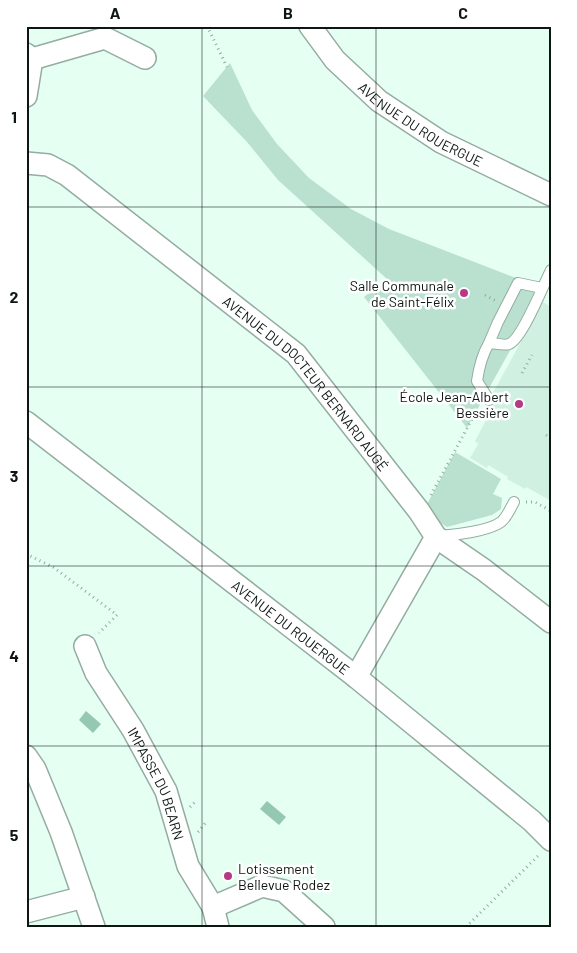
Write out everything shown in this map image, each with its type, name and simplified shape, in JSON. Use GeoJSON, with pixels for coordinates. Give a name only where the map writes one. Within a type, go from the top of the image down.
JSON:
{"type":"FeatureCollection","features":[{"type":"Feature","properties":{"kind":"street","name":"AVENUE DU ROUERGUE"},"geometry":{"type":"LineString","coordinates":[[310,26],[335,60],[380,101],[441,142],[551,195]]}},
{"type":"Feature","properties":{"kind":"street"},"geometry":{"type":"LineString","coordinates":[[26,96],[29,56],[105,38],[145,58]]}},
{"type":"Feature","properties":{"kind":"street","name":"AVENUE DU DOCTEUR BERNARD AUGÉ"},"geometry":{"type":"LineString","coordinates":[[26,163],[48,165],[67,175],[296,354],[419,511],[436,537]]}},
{"type":"Feature","properties":{"kind":"street","name":"AVENUE DU ROUERGUE"},"geometry":{"type":"LineString","coordinates":[[26,422],[356,677],[532,821],[547,846]]}},
{"type":"Feature","properties":{"kind":"street"},"geometry":{"type":"LineString","coordinates":[[356,677],[436,537],[484,570],[551,622]]}},
{"type":"Feature","properties":{"kind":"street","name":"IMPASSE DU BEARN"},"geometry":{"type":"LineString","coordinates":[[85,646],[96,673],[133,730],[166,791],[188,866],[216,917]]}},
{"type":"Feature","properties":{"kind":"street"},"geometry":{"type":"LineString","coordinates":[[26,756],[35,769],[61,832],[94,927]]}},
{"type":"Feature","properties":{"kind":"street"},"geometry":{"type":"LineString","coordinates":[[216,917],[262,886],[284,891],[324,927]]}},
{"type":"Feature","properties":{"kind":"street"},"geometry":{"type":"LineString","coordinates":[[26,913],[84,897]]}},
{"type":"Feature","properties":{"kind":"street"},"geometry":{"type":"LineString","coordinates":[[26,913],[42,927]]}},
{"type":"Feature","properties":{"kind":"lane"},"geometry":{"type":"LineString","coordinates":[[489,343],[509,344],[517,338],[551,270]]}},
{"type":"Feature","properties":{"kind":"lane"},"geometry":{"type":"LineString","coordinates":[[487,398],[477,381],[480,362],[498,322],[518,283],[542,288]]}},
{"type":"Feature","properties":{"kind":"lane"},"geometry":{"type":"LineString","coordinates":[[436,537],[480,530],[500,522],[514,502]]}},
{"type":"Feature","properties":{"kind":"path"},"geometry":{"type":"LineString","coordinates":[[207,26],[227,67]]}},
{"type":"Feature","properties":{"kind":"path"},"geometry":{"type":"LineString","coordinates":[[522,372],[532,355]]}},
{"type":"Feature","properties":{"kind":"path"},"geometry":{"type":"LineString","coordinates":[[429,500],[487,398]]}},
{"type":"Feature","properties":{"kind":"path"},"geometry":{"type":"LineString","coordinates":[[546,435],[551,438]]}},
{"type":"Feature","properties":{"kind":"path"},"geometry":{"type":"LineString","coordinates":[[514,502],[534,502],[551,511]]}},
{"type":"Feature","properties":{"kind":"path"},"geometry":{"type":"LineString","coordinates":[[26,554],[53,567],[116,615],[85,646]]}},
{"type":"Feature","properties":{"kind":"path"},"geometry":{"type":"LineString","coordinates":[[472,927],[469,924],[547,846]]}},
{"type":"Feature","properties":{"kind":"shaded area"},"geometry":{"type":"Polygon","coordinates":[[[230,63],[252,110],[277,144],[309,178],[351,209],[389,229],[542,288],[517,338],[467,428],[364,297],[387,279],[278,180],[247,142],[203,96],[230,63]]]}},
{"type":"Feature","properties":{"kind":"shaded area","name":"École Jean-Albert Bessière"},"geometry":{"type":"Polygon","coordinates":[[[543,302],[549,306],[551,304],[551,501],[507,479],[508,477],[488,465],[487,468],[470,458],[478,444],[475,441],[491,411],[485,407],[543,302]]]}},
{"type":"Feature","properties":{"kind":"shaded area"},"geometry":{"type":"Polygon","coordinates":[[[455,452],[501,479],[493,494],[502,498],[501,509],[492,515],[447,527],[439,522],[426,506],[455,452]]]}},
{"type":"Feature","properties":{"kind":"shaded area"},"geometry":{"type":"Polygon","coordinates":[[[86,711],[101,724],[93,733],[79,720],[86,711]]]}},
{"type":"Feature","properties":{"kind":"shaded area"},"geometry":{"type":"Polygon","coordinates":[[[267,801],[286,817],[279,825],[260,809],[267,801]]]}},
{"type":"Feature","properties":{"kind":"place","name":"Salle Communale de Saint-Félix"},"geometry":{"type":"Point","coordinates":[464,293]}},
{"type":"Feature","properties":{"kind":"place","name":"École Jean-Albert Bessière"},"geometry":{"type":"Point","coordinates":[519,404]}},
{"type":"Feature","properties":{"kind":"place","name":"Lotissement Bellevue Rodez"},"geometry":{"type":"Point","coordinates":[228,876]}}]}
